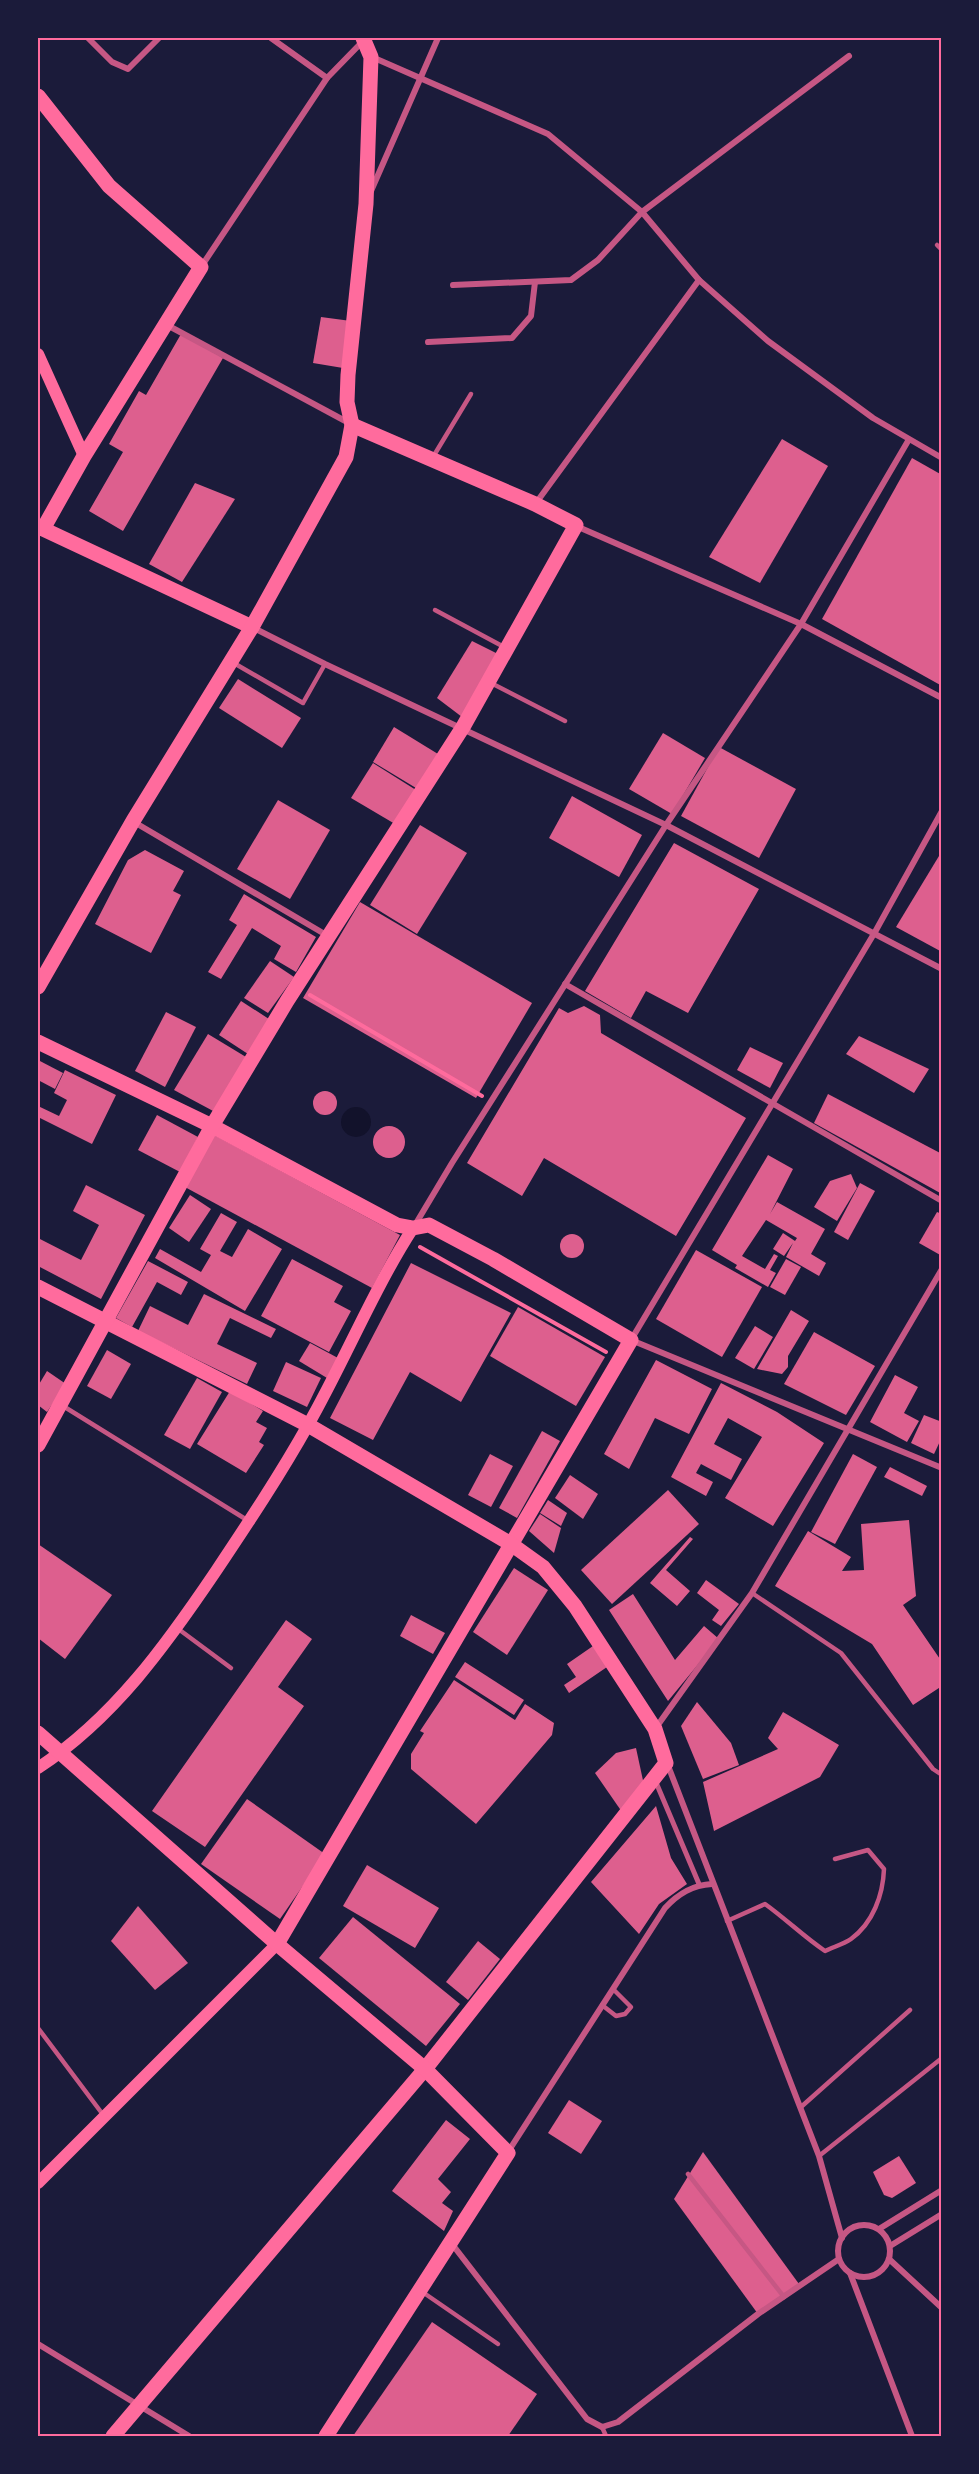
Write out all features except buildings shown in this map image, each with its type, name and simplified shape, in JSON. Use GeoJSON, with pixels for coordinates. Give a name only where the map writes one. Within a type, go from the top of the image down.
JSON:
{"type":"FeatureCollection","features":[{"type":"Feature","properties":{"kind":"main road"},"geometry":{"type":"LineString","coordinates":[[38,987],[133,821],[252,627],[346,457],[352,425],[347,402],[348,375],[366,204],[371,57],[364,38]]}},
{"type":"Feature","properties":{"kind":"main road"},"geometry":{"type":"LineString","coordinates":[[38,96],[109,186],[201,267],[40,528],[252,627]]}},
{"type":"Feature","properties":{"kind":"main road"},"geometry":{"type":"LineString","coordinates":[[38,354],[84,456]]}},
{"type":"Feature","properties":{"kind":"main road"},"geometry":{"type":"LineString","coordinates":[[38,1445],[212,1126],[328,936],[463,727],[576,525],[535,504],[352,425]]}},
{"type":"Feature","properties":{"kind":"main road"},"geometry":{"type":"LineString","coordinates":[[38,1042],[212,1126],[410,1234]]}},
{"type":"Feature","properties":{"kind":"main road"},"geometry":{"type":"LineString","coordinates":[[38,1768],[60,1753],[118,1701],[177,1628],[249,1521],[308,1425],[410,1234],[429,1225],[494,1259],[631,1340],[277,1944],[38,2183]]}},
{"type":"Feature","properties":{"kind":"main road"},"geometry":{"type":"LineString","coordinates":[[38,1287],[308,1425],[511,1544],[543,1567],[575,1606],[655,1729],[666,1762],[425,2069],[113,2436]]}},
{"type":"Feature","properties":{"kind":"main road"},"geometry":{"type":"LineString","coordinates":[[38,1733],[277,1944],[425,2069],[508,2153],[326,2436]]}},
{"type":"Feature","properties":{"kind":"street"},"geometry":{"type":"LineString","coordinates":[[88,38],[112,62],[128,69],[159,38]]}},
{"type":"Feature","properties":{"kind":"street"},"geometry":{"type":"LineString","coordinates":[[271,38],[327,78]]}},
{"type":"Feature","properties":{"kind":"street"},"geometry":{"type":"LineString","coordinates":[[201,267],[327,78],[364,38]]}},
{"type":"Feature","properties":{"kind":"street"},"geometry":{"type":"LineString","coordinates":[[366,204],[438,38]]}},
{"type":"Feature","properties":{"kind":"street"},"geometry":{"type":"LineString","coordinates":[[453,285],[571,280],[598,260],[642,212],[849,56]]}},
{"type":"Feature","properties":{"kind":"street"},"geometry":{"type":"LineString","coordinates":[[371,57],[548,134],[642,212],[699,279],[805,370],[908,441],[942,458]]}},
{"type":"Feature","properties":{"kind":"street"},"geometry":{"type":"LineString","coordinates":[[535,504],[699,279]]}},
{"type":"Feature","properties":{"kind":"street"},"geometry":{"type":"LineString","coordinates":[[428,342],[512,338],[531,316],[535,282]]}},
{"type":"Feature","properties":{"kind":"street"},"geometry":{"type":"LineString","coordinates":[[167,325],[352,425]]}},
{"type":"Feature","properties":{"kind":"street"},"geometry":{"type":"LineString","coordinates":[[410,1234],[490,1101],[666,825],[801,624],[908,441]]}},
{"type":"Feature","properties":{"kind":"street"},"geometry":{"type":"LineString","coordinates":[[576,525],[801,624],[942,698]]}},
{"type":"Feature","properties":{"kind":"street"},"geometry":{"type":"LineString","coordinates":[[252,627],[325,664],[463,727],[666,825],[875,932],[942,969]]}},
{"type":"Feature","properties":{"kind":"street"},"geometry":{"type":"LineString","coordinates":[[942,811],[875,932],[631,1340],[942,1468]]}},
{"type":"Feature","properties":{"kind":"street"},"geometry":{"type":"LineString","coordinates":[[133,821],[328,936]]}},
{"type":"Feature","properties":{"kind":"street"},"geometry":{"type":"LineString","coordinates":[[565,984],[942,1201]]}},
{"type":"Feature","properties":{"kind":"street"},"geometry":{"type":"LineString","coordinates":[[655,1729],[752,1593],[942,1269]]}},
{"type":"Feature","properties":{"kind":"street"},"geometry":{"type":"LineString","coordinates":[[666,1762],[801,2107],[819,2156],[842,2238]]}},
{"type":"Feature","properties":{"kind":"street"},"geometry":{"type":"LineString","coordinates":[[654,1778],[699,1884]]}},
{"type":"Feature","properties":{"kind":"street"},"geometry":{"type":"LineString","coordinates":[[508,2153],[665,1908],[681,1893],[699,1884],[712,1884]]}},
{"type":"Feature","properties":{"kind":"street"},"geometry":{"type":"LineString","coordinates":[[879,2229],[942,2190]]}},
{"type":"Feature","properties":{"kind":"street"},"geometry":{"type":"LineString","coordinates":[[890,2246],[942,2214]]}},
{"type":"Feature","properties":{"kind":"street"},"geometry":{"type":"LineString","coordinates":[[850,2273],[861,2277],[873,2275],[881,2271],[889,2259],[890,2246],[879,2229],[870,2225],[858,2225],[849,2229],[838,2246],[839,2259],[850,2273],[912,2436]]}},
{"type":"Feature","properties":{"kind":"street"},"geometry":{"type":"LineString","coordinates":[[450,2241],[587,2419],[602,2427],[618,2422],[758,2314],[839,2259]]}},
{"type":"Feature","properties":{"kind":"street"},"geometry":{"type":"LineString","coordinates":[[889,2259],[942,2308]]}},
{"type":"Feature","properties":{"kind":"street"},"geometry":{"type":"LineString","coordinates":[[38,2344],[189,2436]]}},
{"type":"Feature","properties":{"kind":"lane"},"geometry":{"type":"LineString","coordinates":[[432,459],[471,394]]}},
{"type":"Feature","properties":{"kind":"lane"},"geometry":{"type":"LineString","coordinates":[[435,610],[507,648]]}},
{"type":"Feature","properties":{"kind":"lane"},"geometry":{"type":"LineString","coordinates":[[231,662],[303,703],[325,664]]}},
{"type":"Feature","properties":{"kind":"lane"},"geometry":{"type":"LineString","coordinates":[[489,682],[565,721]]}},
{"type":"Feature","properties":{"kind":"lane"},"geometry":{"type":"LineString","coordinates":[[60,1405],[249,1521]]}},
{"type":"Feature","properties":{"kind":"lane"},"geometry":{"type":"LineString","coordinates":[[752,1593],[841,1653],[933,1769],[942,1775]]}},
{"type":"Feature","properties":{"kind":"lane"},"geometry":{"type":"LineString","coordinates":[[177,1628],[231,1668]]}},
{"type":"Feature","properties":{"kind":"lane"},"geometry":{"type":"LineString","coordinates":[[727,1920],[765,1904],[785,1918],[802,1936],[825,1951],[851,1939],[875,1910],[883,1889],[884,1869],[868,1850],[835,1859]]}},
{"type":"Feature","properties":{"kind":"lane"},"geometry":{"type":"LineString","coordinates":[[602,2005],[616,2016],[625,2014],[630,2007],[613,1989]]}},
{"type":"Feature","properties":{"kind":"lane"},"geometry":{"type":"LineString","coordinates":[[801,2107],[910,2010]]}},
{"type":"Feature","properties":{"kind":"lane"},"geometry":{"type":"LineString","coordinates":[[38,2028],[104,2116]]}},
{"type":"Feature","properties":{"kind":"lane"},"geometry":{"type":"LineString","coordinates":[[819,2156],[942,2058]]}},
{"type":"Feature","properties":{"kind":"lane"},"geometry":{"type":"LineString","coordinates":[[688,2174],[784,2297]]}},
{"type":"Feature","properties":{"kind":"lane"},"geometry":{"type":"LineString","coordinates":[[419,2290],[498,2344]]}},
{"type":"Feature","properties":{"kind":"lane"},"geometry":{"type":"LineString","coordinates":[[602,2427],[606,2436]]}},
{"type":"Feature","properties":{"kind":"path"},"geometry":{"type":"LineString","coordinates":[[296,987],[490,1101]]}},
{"type":"Feature","properties":{"kind":"path"},"geometry":{"type":"LineString","coordinates":[[410,1234],[620,1360]]}},
{"type":"Feature","properties":{"kind":"shaded area"},"geometry":{"type":"Polygon","coordinates":[[[356,1107],[367,1111],[371,1122],[367,1133],[356,1137],[345,1133],[341,1122],[345,1111],[356,1107]]]}}]}
